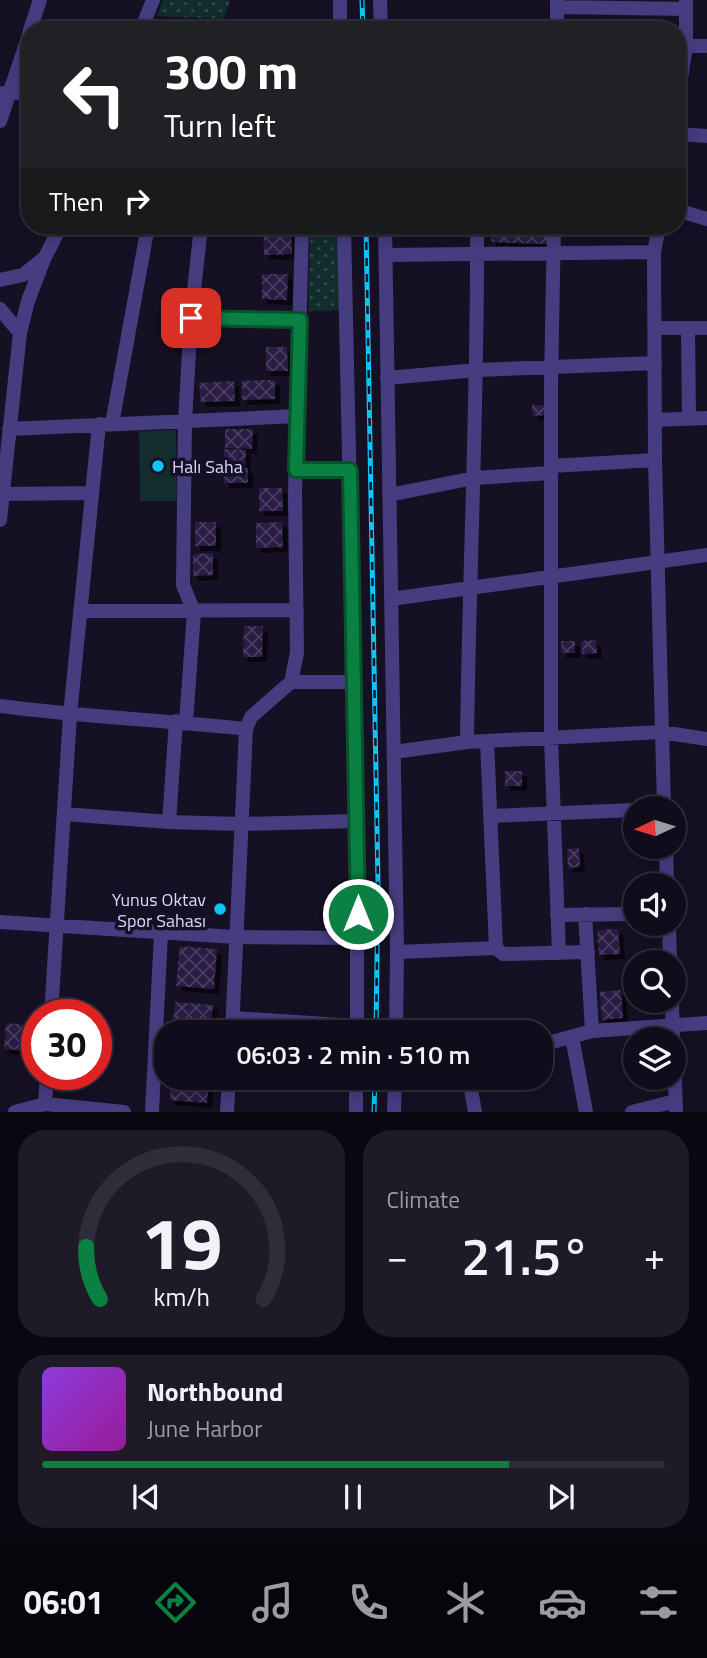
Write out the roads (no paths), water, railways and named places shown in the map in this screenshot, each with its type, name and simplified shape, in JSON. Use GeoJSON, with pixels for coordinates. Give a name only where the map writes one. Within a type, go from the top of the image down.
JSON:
{"type":"FeatureCollection","features":[{"type":"Feature","properties":{"kind":"street"},"geometry":{"type":"LineString","coordinates":[[33,21],[40,0]]}},
{"type":"Feature","properties":{"kind":"street"},"geometry":{"type":"LineString","coordinates":[[144,21],[153,0]]}},
{"type":"Feature","properties":{"kind":"street"},"geometry":{"type":"LineString","coordinates":[[340,0],[340,21]]}},
{"type":"Feature","properties":{"kind":"street"},"geometry":{"type":"LineString","coordinates":[[380,0],[381,21]]}},
{"type":"Feature","properties":{"kind":"street"},"geometry":{"type":"LineString","coordinates":[[557,4],[686,4],[686,46],[707,46]]}},
{"type":"Feature","properties":{"kind":"street"},"geometry":{"type":"LineString","coordinates":[[0,121],[5,93],[21,53]]}},
{"type":"Feature","properties":{"kind":"street"},"geometry":{"type":"LineString","coordinates":[[686,135],[707,136]]}},
{"type":"Feature","properties":{"kind":"street"},"geometry":{"type":"LineString","coordinates":[[686,213],[707,219]]}},
{"type":"Feature","properties":{"kind":"street"},"geometry":{"type":"LineString","coordinates":[[0,520],[9,429],[7,392],[28,300],[56,235]]}},
{"type":"Feature","properties":{"kind":"street"},"geometry":{"type":"LineString","coordinates":[[52,999],[70,715],[92,494],[146,235]]}},
{"type":"Feature","properties":{"kind":"street"},"geometry":{"type":"LineString","coordinates":[[169,822],[194,612],[183,585],[185,421],[191,318],[200,235]]}},
{"type":"Feature","properties":{"kind":"street"},"geometry":{"type":"LineString","coordinates":[[232,1020],[246,729],[251,717],[291,682],[297,653],[296,470],[302,235]]}},
{"type":"Feature","properties":{"kind":"street"},"geometry":{"type":"LineString","coordinates":[[344,235],[357,821],[357,1020]]}},
{"type":"Feature","properties":{"kind":"street"},"geometry":{"type":"LineString","coordinates":[[385,235],[396,1020]]}},
{"type":"Feature","properties":{"kind":"street"},"geometry":{"type":"LineString","coordinates":[[467,742],[469,588],[477,370],[477,235]]}},
{"type":"Feature","properties":{"kind":"street"},"geometry":{"type":"LineString","coordinates":[[554,235],[551,366],[551,738],[559,953]]}},
{"type":"Feature","properties":{"kind":"street"},"geometry":{"type":"LineString","coordinates":[[657,235],[654,252],[655,460],[664,796]]}},
{"type":"Feature","properties":{"kind":"street"},"geometry":{"type":"LineString","coordinates":[[386,255],[654,252]]}},
{"type":"Feature","properties":{"kind":"street"},"geometry":{"type":"LineString","coordinates":[[0,279],[23,275],[44,259]]}},
{"type":"Feature","properties":{"kind":"street"},"geometry":{"type":"LineString","coordinates":[[0,309],[20,333]]}},
{"type":"Feature","properties":{"kind":"street"},"geometry":{"type":"LineString","coordinates":[[191,318],[300,320]]}},
{"type":"Feature","properties":{"kind":"street"},"geometry":{"type":"LineString","coordinates":[[655,328],[707,328]]}},
{"type":"Feature","properties":{"kind":"street"},"geometry":{"type":"LineString","coordinates":[[688,328],[689,419]]}},
{"type":"Feature","properties":{"kind":"street"},"geometry":{"type":"LineString","coordinates":[[387,378],[477,370],[655,363]]}},
{"type":"Feature","properties":{"kind":"street"},"geometry":{"type":"LineString","coordinates":[[9,429],[298,416]]}},
{"type":"Feature","properties":{"kind":"street"},"geometry":{"type":"LineString","coordinates":[[655,420],[707,418]]}},
{"type":"Feature","properties":{"kind":"street"},"geometry":{"type":"LineString","coordinates":[[389,495],[474,478],[655,460]]}},
{"type":"Feature","properties":{"kind":"street"},"geometry":{"type":"LineString","coordinates":[[296,470],[350,470]]}},
{"type":"Feature","properties":{"kind":"street"},"geometry":{"type":"LineString","coordinates":[[2,494],[92,494]]}},
{"type":"Feature","properties":{"kind":"street"},"geometry":{"type":"LineString","coordinates":[[391,599],[707,555]]}},
{"type":"Feature","properties":{"kind":"street"},"geometry":{"type":"LineString","coordinates":[[80,611],[297,610]]}},
{"type":"Feature","properties":{"kind":"street"},"geometry":{"type":"LineString","coordinates":[[291,682],[354,682]]}},
{"type":"Feature","properties":{"kind":"street"},"geometry":{"type":"LineString","coordinates":[[0,706],[70,715],[246,729]]}},
{"type":"Feature","properties":{"kind":"street"},"geometry":{"type":"LineString","coordinates":[[394,752],[467,742],[661,732],[707,739]]}},
{"type":"Feature","properties":{"kind":"street"},"geometry":{"type":"LineString","coordinates":[[487,741],[496,948]]}},
{"type":"Feature","properties":{"kind":"street"},"geometry":{"type":"LineString","coordinates":[[491,816],[623,811]]}},
{"type":"Feature","properties":{"kind":"street"},"geometry":{"type":"LineString","coordinates":[[64,814],[241,824],[357,821]]}},
{"type":"Feature","properties":{"kind":"street"},"geometry":{"type":"LineString","coordinates":[[558,915],[623,914]]}},
{"type":"Feature","properties":{"kind":"street"},"geometry":{"type":"LineString","coordinates":[[585,915],[592,1031]]}},
{"type":"Feature","properties":{"kind":"street"},"geometry":{"type":"LineString","coordinates":[[0,922],[235,937],[358,938]]}},
{"type":"Feature","properties":{"kind":"street"},"geometry":{"type":"LineString","coordinates":[[152,1112],[161,933]]}},
{"type":"Feature","properties":{"kind":"street"},"geometry":{"type":"LineString","coordinates":[[397,952],[496,948],[503,954],[587,951]]}},
{"type":"Feature","properties":{"kind":"street"},"geometry":{"type":"LineString","coordinates":[[673,1013],[673,1024]]}},
{"type":"Feature","properties":{"kind":"street"},"geometry":{"type":"LineString","coordinates":[[553,1042],[592,1031],[707,1023]]}},
{"type":"Feature","properties":{"kind":"street"},"geometry":{"type":"LineString","coordinates":[[572,1037],[586,1112]]}},
{"type":"Feature","properties":{"kind":"street"},"geometry":{"type":"LineString","coordinates":[[45,1104],[46,1090]]}},
{"type":"Feature","properties":{"kind":"street"},"geometry":{"type":"LineString","coordinates":[[227,1112],[228,1090]]}},
{"type":"Feature","properties":{"kind":"street"},"geometry":{"type":"LineString","coordinates":[[356,1090],[356,1112]]}},
{"type":"Feature","properties":{"kind":"street"},"geometry":{"type":"LineString","coordinates":[[394,1112],[395,1090]]}},
{"type":"Feature","properties":{"kind":"street"},"geometry":{"type":"LineString","coordinates":[[471,1090],[475,1112]]}},
{"type":"Feature","properties":{"kind":"street"},"geometry":{"type":"LineString","coordinates":[[15,1112],[45,1104],[124,1112]]}},
{"type":"Feature","properties":{"kind":"street"},"geometry":{"type":"LineString","coordinates":[[632,1112],[676,1106]]}},
{"type":"Feature","properties":{"kind":"railway"},"geometry":{"type":"LineString","coordinates":[[362,0],[363,21]]}},
{"type":"Feature","properties":{"kind":"railway"},"geometry":{"type":"LineString","coordinates":[[366,235],[378,884],[376,1020]]}},
{"type":"Feature","properties":{"kind":"railway"},"geometry":{"type":"LineString","coordinates":[[374,1112],[375,1090]]}},
{"type":"Feature","properties":{"kind":"place","name":"Halı Saha"},"geometry":{"type":"Point","coordinates":[158,466]}},
{"type":"Feature","properties":{"kind":"place","name":"Yunus Oktav Spor Sahası"},"geometry":{"type":"Point","coordinates":[220,909]}}]}
